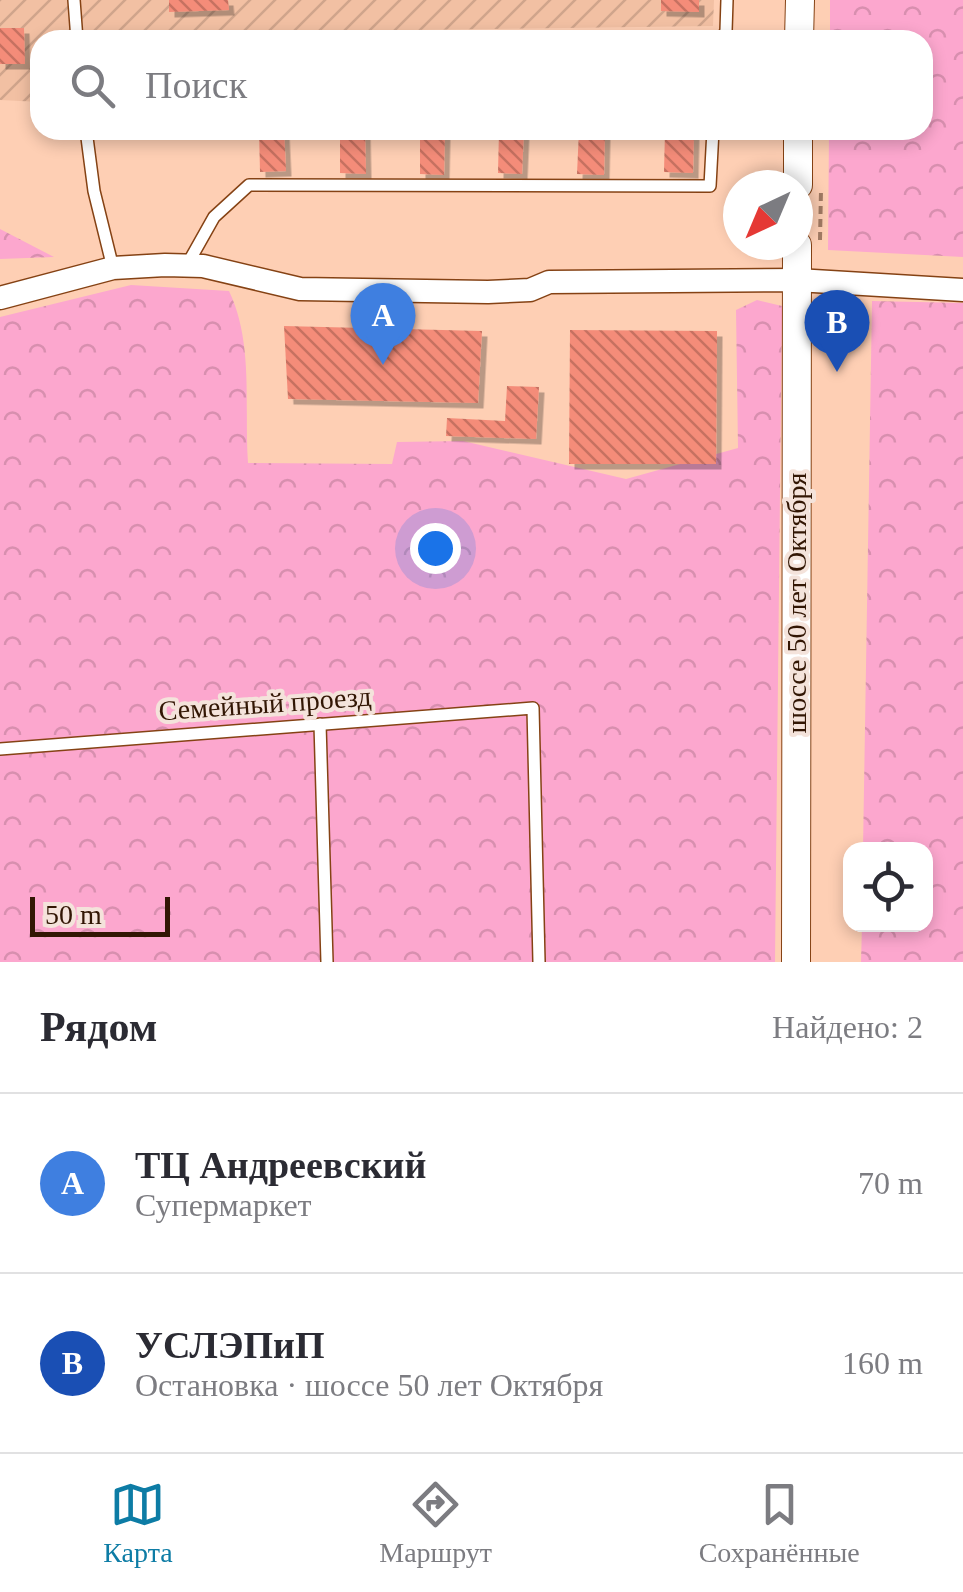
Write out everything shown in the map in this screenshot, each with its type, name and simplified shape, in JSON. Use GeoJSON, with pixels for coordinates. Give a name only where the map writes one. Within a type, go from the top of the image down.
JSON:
{"type":"FeatureCollection","features":[{"type":"Feature","properties":{"kind":"street"},"geometry":{"type":"LineString","coordinates":[[800,0],[800,30]]}},
{"type":"Feature","properties":{"kind":"street"},"geometry":{"type":"LineString","coordinates":[[798,140],[798,170]]}},
{"type":"Feature","properties":{"kind":"street","name":"шоссе 50 лет Октября"},"geometry":{"type":"LineString","coordinates":[[796,962],[797,260]]}},
{"type":"Feature","properties":{"kind":"street"},"geometry":{"type":"LineString","coordinates":[[0,298],[113,268],[187,265],[300,289],[488,292],[530,290],[549,282],[797,280],[963,290]]}},
{"type":"Feature","properties":{"kind":"lane"},"geometry":{"type":"LineString","coordinates":[[74,0],[76,30]]}},
{"type":"Feature","properties":{"kind":"lane"},"geometry":{"type":"LineString","coordinates":[[726,30],[728,0]]}},
{"type":"Feature","properties":{"kind":"lane"},"geometry":{"type":"LineString","coordinates":[[87,140],[94,192],[113,268]]}},
{"type":"Feature","properties":{"kind":"lane"},"geometry":{"type":"LineString","coordinates":[[187,265],[214,217],[249,184],[710,186],[713,140]]}},
{"type":"Feature","properties":{"kind":"lane","name":"Семейный проезд"},"geometry":{"type":"LineString","coordinates":[[0,749],[533,708],[539,962]]}},
{"type":"Feature","properties":{"kind":"lane"},"geometry":{"type":"LineString","coordinates":[[320,724],[327,962]]}},
{"type":"Feature","properties":{"kind":"shaded area"},"geometry":{"type":"Polygon","coordinates":[[[0,0],[714,0],[713,26],[30,30],[30,102],[0,100],[0,0]]]}},
{"type":"Feature","properties":{"kind":"green space"},"geometry":{"type":"Polygon","coordinates":[[[830,0],[963,0],[963,257],[828,250],[829,140],[933,140],[933,30],[830,30],[830,0]]]}},
{"type":"Feature","properties":{"kind":"green space"},"geometry":{"type":"Polygon","coordinates":[[[0,229],[54,257],[0,259],[0,229]]]}},
{"type":"Feature","properties":{"kind":"green space"},"geometry":{"type":"Polygon","coordinates":[[[131,285],[229,291],[245,354],[248,463],[392,464],[397,442],[463,441],[626,479],[738,448],[736,310],[757,300],[782,306],[775,962],[0,962],[0,317],[131,285]]]}},
{"type":"Feature","properties":{"kind":"green space"},"geometry":{"type":"Polygon","coordinates":[[[872,301],[963,303],[963,962],[861,962],[862,932],[933,932],[933,842],[863,842],[872,301]]]}},
{"type":"Feature","properties":{"kind":"building"},"geometry":{"type":"Polygon","coordinates":[[[169,0],[228,0],[229,10],[169,12],[169,0]]]}},
{"type":"Feature","properties":{"kind":"building"},"geometry":{"type":"Polygon","coordinates":[[[661,0],[699,0],[699,12],[661,11],[661,0]]]}},
{"type":"Feature","properties":{"kind":"building"},"geometry":{"type":"Polygon","coordinates":[[[0,28],[24,28],[25,64],[0,64],[0,28]]]}},
{"type":"Feature","properties":{"kind":"building"},"geometry":{"type":"Polygon","coordinates":[[[259,140],[284,140],[286,171],[260,172],[259,140]]]}},
{"type":"Feature","properties":{"kind":"building"},"geometry":{"type":"Polygon","coordinates":[[[340,140],[365,140],[366,174],[340,173],[340,140]]]}},
{"type":"Feature","properties":{"kind":"building"},"geometry":{"type":"Polygon","coordinates":[[[420,140],[445,140],[444,175],[420,174],[420,140]]]}},
{"type":"Feature","properties":{"kind":"building"},"geometry":{"type":"Polygon","coordinates":[[[499,140],[524,140],[522,174],[498,173],[499,140]]]}},
{"type":"Feature","properties":{"kind":"building"},"geometry":{"type":"Polygon","coordinates":[[[579,140],[605,140],[604,175],[577,174],[579,140]]]}},
{"type":"Feature","properties":{"kind":"building"},"geometry":{"type":"Polygon","coordinates":[[[665,140],[694,140],[693,173],[664,172],[665,140]]]}},
{"type":"Feature","properties":{"kind":"building"},"geometry":{"type":"Polygon","coordinates":[[[284,326],[482,331],[478,403],[288,399],[284,326]]]}},
{"type":"Feature","properties":{"kind":"building"},"geometry":{"type":"Polygon","coordinates":[[[570,330],[717,331],[716,464],[569,464],[570,330]]]}},
{"type":"Feature","properties":{"kind":"building"},"geometry":{"type":"Polygon","coordinates":[[[507,386],[539,387],[536,439],[446,436],[447,418],[505,421],[507,386]]]}},
{"type":"Feature","properties":{"kind":"place","name":"ТЦ Андреевский"},"geometry":{"type":"Point","coordinates":[383,365]}},
{"type":"Feature","properties":{"kind":"place","name":"УСЛЭПиП"},"geometry":{"type":"Point","coordinates":[837,372]}}]}
